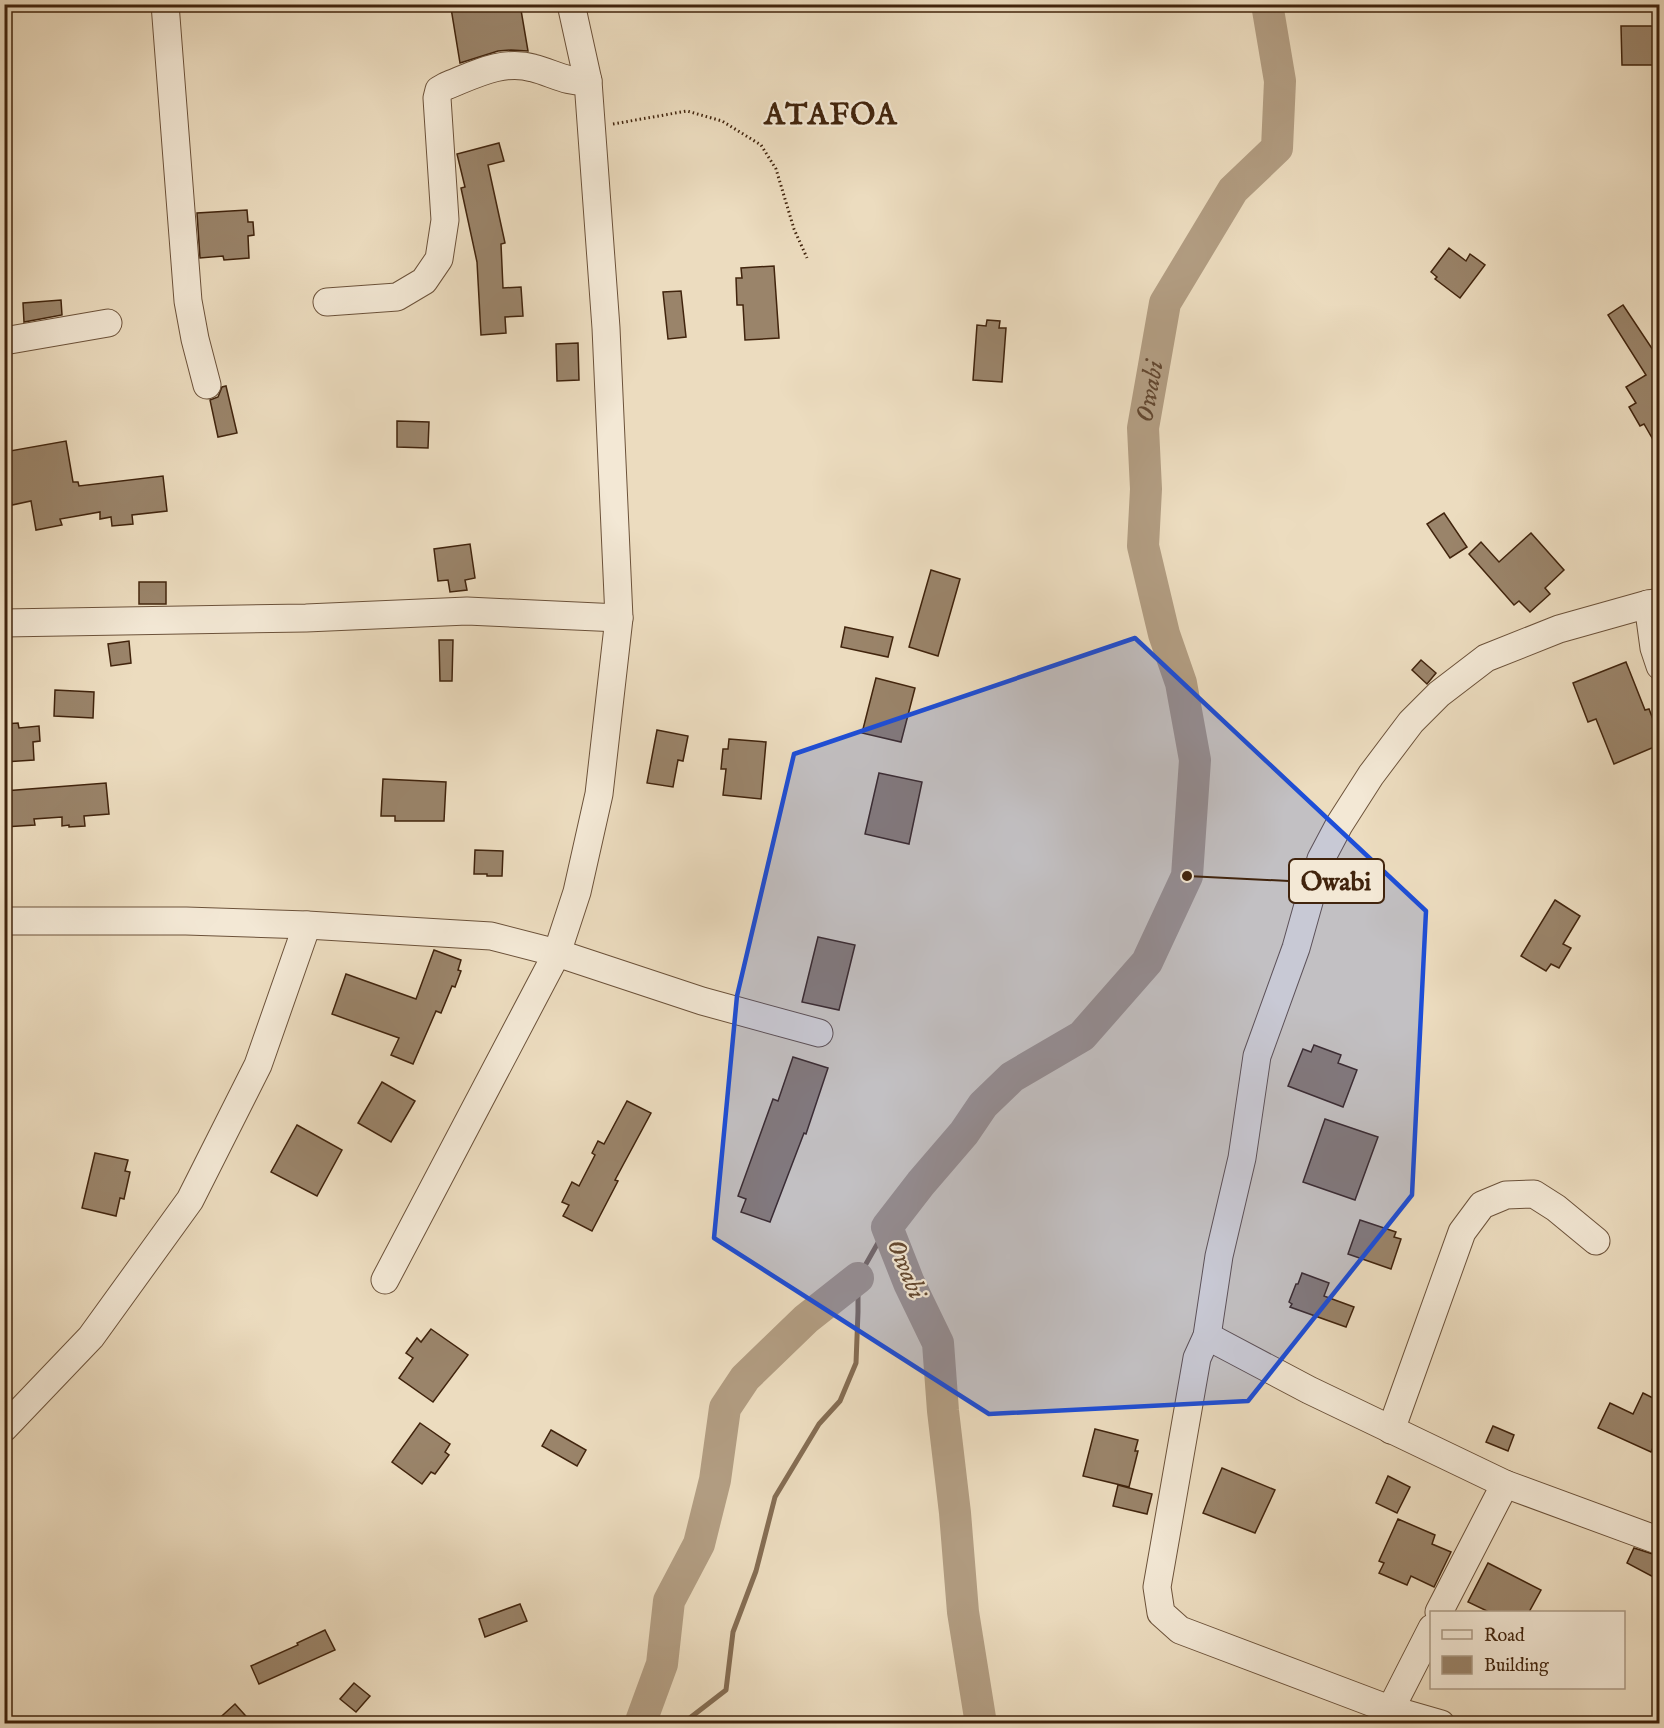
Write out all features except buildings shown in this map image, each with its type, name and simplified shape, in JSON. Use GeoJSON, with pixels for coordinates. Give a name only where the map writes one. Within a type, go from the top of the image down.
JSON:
{"type":"FeatureCollection","features":[{"type":"Feature","properties":{"kind":"street"},"geometry":{"type":"LineString","coordinates":[[165,4],[188,301],[207,385]]}},
{"type":"Feature","properties":{"kind":"street"},"geometry":{"type":"LineString","coordinates":[[385,1280],[557,953],[577,892],[599,794],[619,618],[606,328],[588,81],[571,4]]}},
{"type":"Feature","properties":{"kind":"street"},"geometry":{"type":"LineString","coordinates":[[327,302],[398,297],[424,281],[439,259],[445,220],[437,98],[439,90],[497,67],[514,65],[531,67],[575,82],[588,81]]}},
{"type":"Feature","properties":{"kind":"street"},"geometry":{"type":"LineString","coordinates":[[4,341],[108,323]]}},
{"type":"Feature","properties":{"kind":"street"},"geometry":{"type":"LineString","coordinates":[[1441,1724],[1386,1716],[1180,1630],[1161,1613],[1157,1587],[1197,1358],[1207,1336],[1219,1256],[1242,1158],[1257,1056],[1296,948],[1321,859],[1339,825],[1371,775],[1411,722],[1439,694],[1486,658],[1558,629],[1654,603],[1654,648],[1659,666]]}},
{"type":"Feature","properties":{"kind":"street"},"geometry":{"type":"LineString","coordinates":[[4,623],[295,618],[467,611],[619,618]]}},
{"type":"Feature","properties":{"kind":"street"},"geometry":{"type":"LineString","coordinates":[[4,921],[186,921],[307,925],[491,936],[557,953],[702,1001],[819,1033]]}},
{"type":"Feature","properties":{"kind":"street"},"geometry":{"type":"LineString","coordinates":[[4,1428],[91,1337],[190,1200],[258,1065],[307,925]]}},
{"type":"Feature","properties":{"kind":"street"},"geometry":{"type":"LineString","coordinates":[[1391,1430],[1462,1232],[1482,1205],[1506,1195],[1534,1194],[1556,1208],[1596,1241]]}},
{"type":"Feature","properties":{"kind":"street"},"geometry":{"type":"LineString","coordinates":[[1207,1336],[1309,1390],[1505,1484],[1659,1541]]}},
{"type":"Feature","properties":{"kind":"street"},"geometry":{"type":"LineString","coordinates":[[1440,1611],[1505,1484]]}},
{"type":"Feature","properties":{"kind":"street"},"geometry":{"type":"LineString","coordinates":[[1386,1716],[1430,1630]]}},
{"type":"Feature","properties":{"kind":"path"},"geometry":{"type":"LineString","coordinates":[[591,128],[687,111],[722,121],[761,145],[776,169],[794,229],[807,258]]}},
{"type":"Feature","properties":{"kind":"highlighted area"},"geometry":{"type":"Polygon","coordinates":[[[1135,638],[1426,911],[1412,1195],[1248,1401],[989,1414],[714,1238],[737,996],[794,754],[1135,638]]]}},
{"type":"Feature","properties":{"kind":"waterway","name":"Owabi"},"geometry":{"type":"LineString","coordinates":[[981,1724],[963,1612],[938,1343],[909,1283],[887,1227],[964,1133],[983,1105],[1012,1077],[1082,1036],[1147,962],[1187,876],[1195,760],[1181,683],[1164,634],[1143,546],[1146,489],[1143,428],[1165,303],[1233,190],[1277,148],[1280,81],[1267,4]]}},
{"type":"Feature","properties":{"kind":"waterway"},"geometry":{"type":"LineString","coordinates":[[682,1724],[726,1690],[733,1632],[756,1571],[775,1497],[819,1424],[840,1401],[856,1363],[858,1278],[887,1227]]}},
{"type":"Feature","properties":{"kind":"waterway"},"geometry":{"type":"LineString","coordinates":[[640,1724],[662,1664],[669,1601],[699,1544],[715,1480],[725,1408],[745,1378],[806,1319],[858,1278]]}},
{"type":"Feature","properties":{"kind":"place","name":"Owabi"},"geometry":{"type":"Point","coordinates":[1187,876]}},
{"type":"Feature","properties":{"kind":"district","name":"ATAFOA"},"geometry":{"type":"Point","coordinates":[831,116]}}]}
